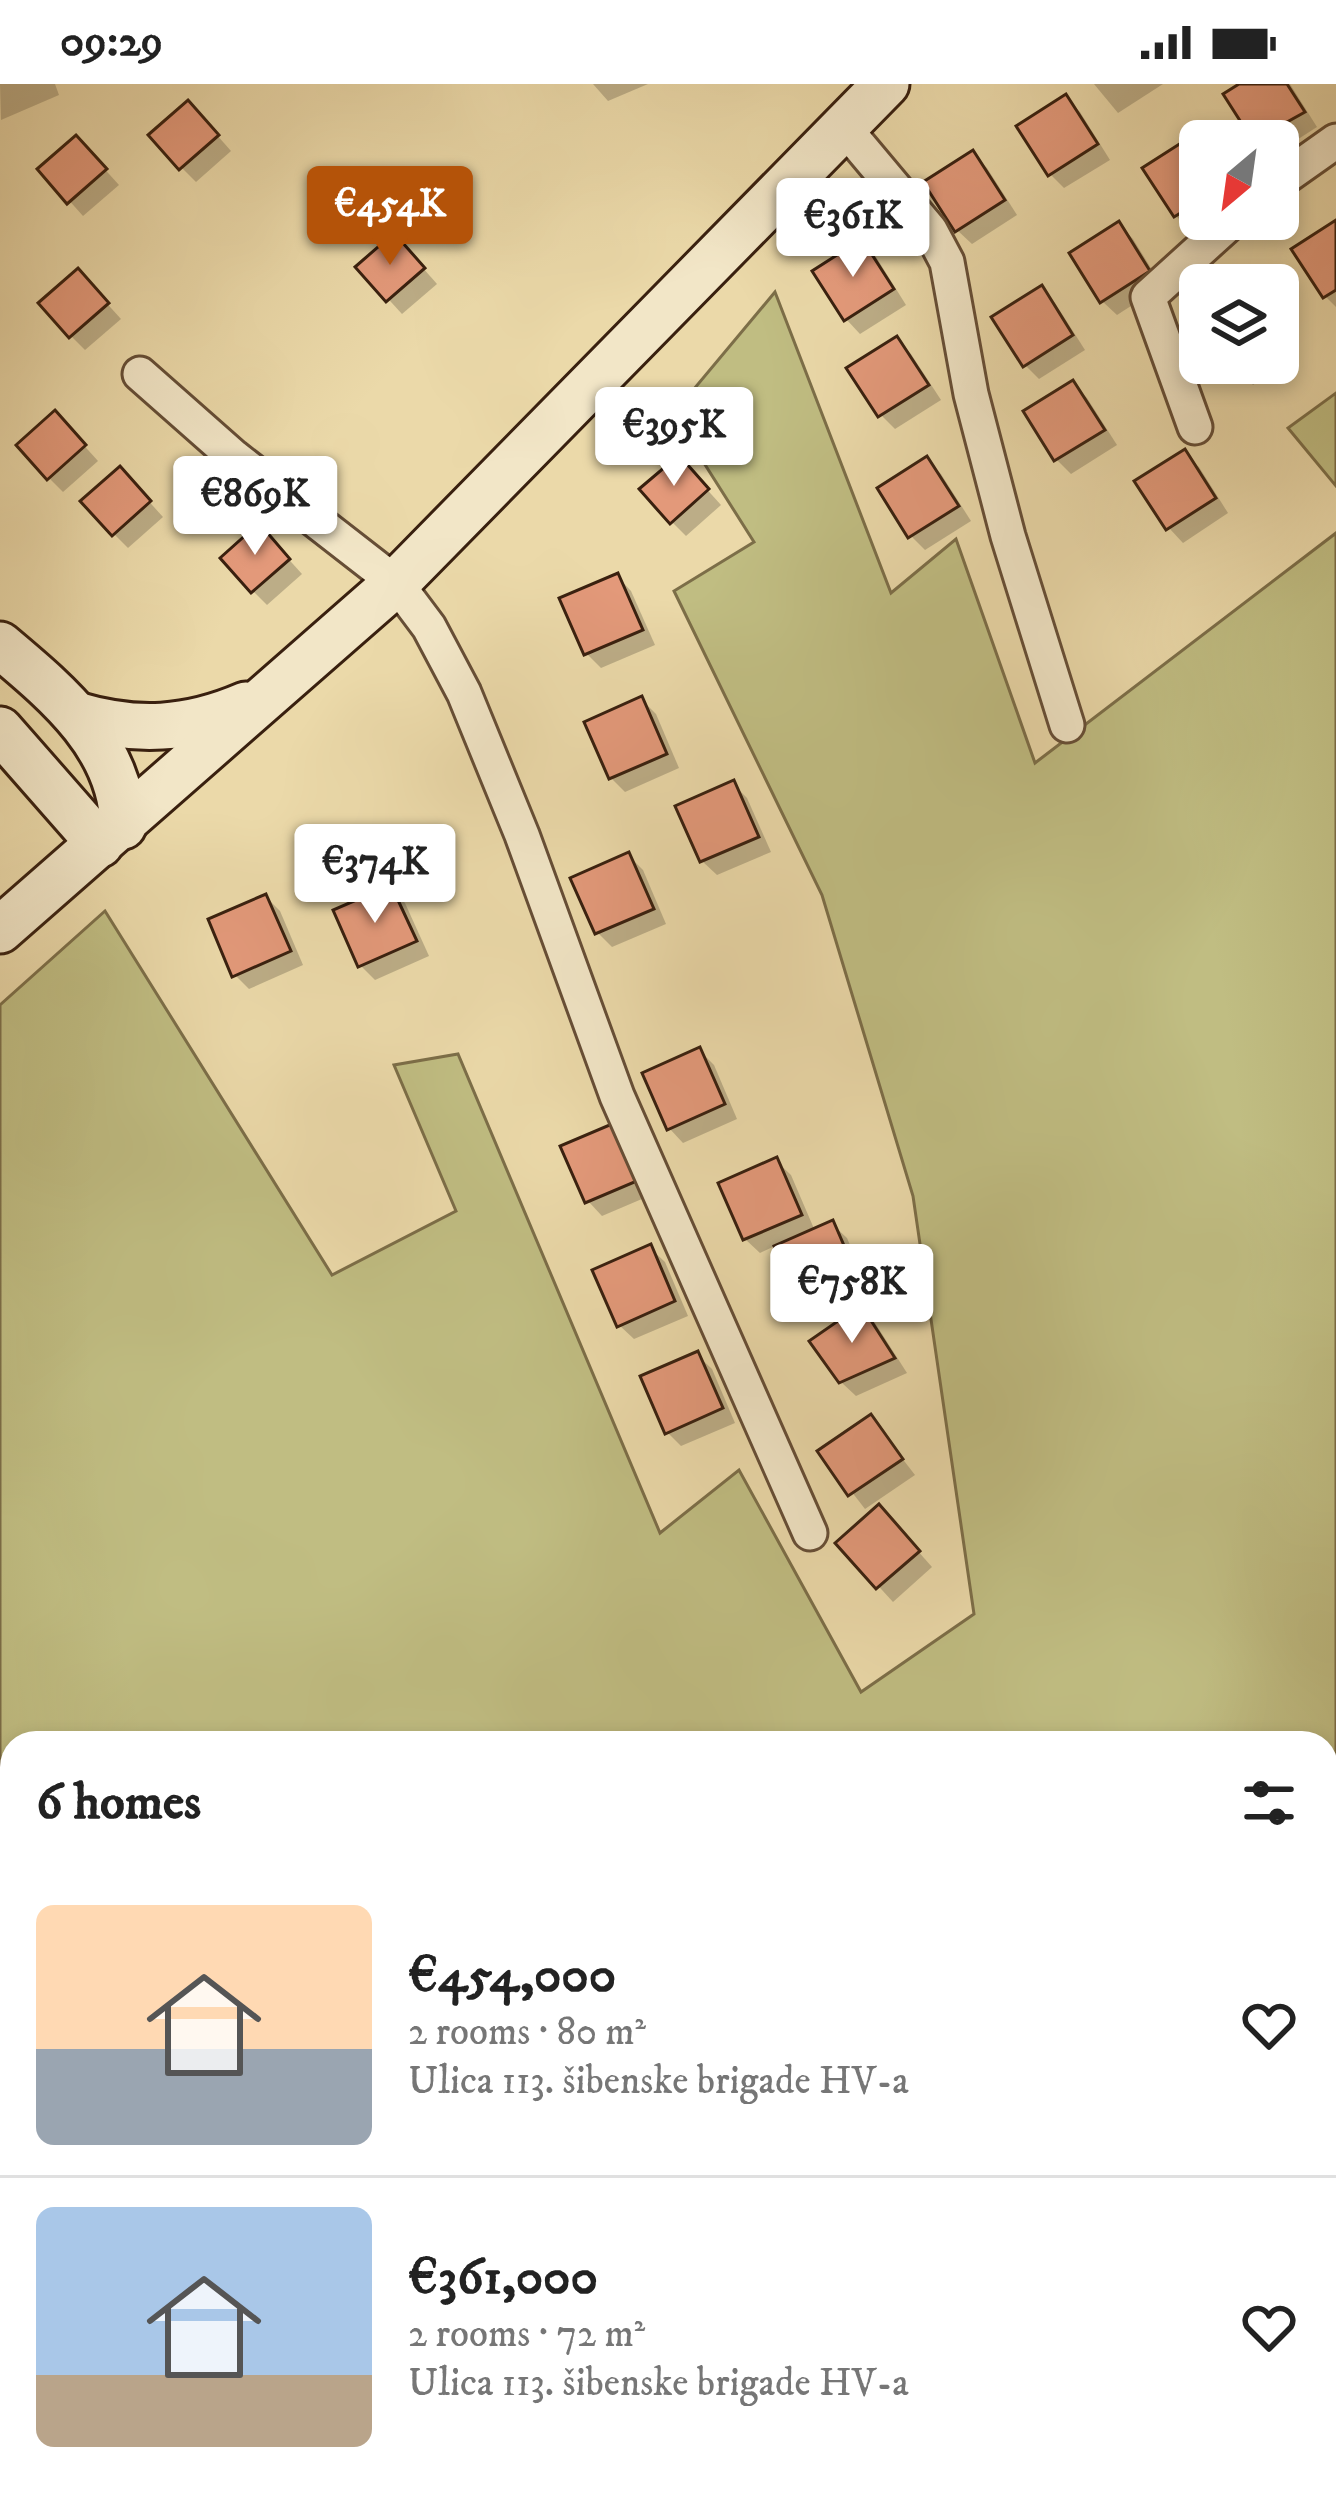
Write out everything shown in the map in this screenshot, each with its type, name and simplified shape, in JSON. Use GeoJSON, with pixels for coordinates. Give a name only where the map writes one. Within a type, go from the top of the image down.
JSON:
{"type":"FeatureCollection","features":[{"type":"Feature","properties":{"kind":"main road"},"geometry":{"type":"LineString","coordinates":[[0,931],[396,584],[886,84]]}},
{"type":"Feature","properties":{"kind":"main road"},"geometry":{"type":"LineString","coordinates":[[0,645],[76,715],[104,752],[122,800],[112,835]]}},
{"type":"Feature","properties":{"kind":"main road"},"geometry":{"type":"LineString","coordinates":[[76,715],[114,727],[192,725],[271,694]]}},
{"type":"Feature","properties":{"kind":"main road"},"geometry":{"type":"LineString","coordinates":[[0,730],[112,835]]}},
{"type":"Feature","properties":{"kind":"street"},"geometry":{"type":"LineString","coordinates":[[842,125],[930,230],[946,262],[970,394],[1067,725]]}},
{"type":"Feature","properties":{"kind":"street"},"geometry":{"type":"LineString","coordinates":[[1299,167],[1336,141]]}},
{"type":"Feature","properties":{"kind":"street"},"geometry":{"type":"LineString","coordinates":[[1195,428],[1148,297],[1211,240]]}},
{"type":"Feature","properties":{"kind":"street"},"geometry":{"type":"LineString","coordinates":[[140,374],[234,457],[396,584],[429,627],[464,693],[522,835],[616,1096],[810,1533]]}},
{"type":"Feature","properties":{"kind":"shaded area"},"geometry":{"type":"Polygon","coordinates":[[[775,292],[891,593],[956,539],[1035,763],[1336,533],[1336,1731],[0,1731],[0,1005],[105,911],[332,1275],[456,1211],[394,1065],[458,1054],[660,1533],[739,1470],[861,1692],[974,1614],[913,1196],[822,895],[674,591],[754,542],[673,414],[775,292]]]}},
{"type":"Feature","properties":{"kind":"shaded area"},"geometry":{"type":"Polygon","coordinates":[[[1336,393],[1336,486],[1288,428],[1336,393]]]}},
{"type":"Feature","properties":{"kind":"building"},"geometry":{"type":"Polygon","coordinates":[[[1239,84],[1287,84],[1305,112],[1291,120],[1240,120],[1223,94],[1239,84]]]}},
{"type":"Feature","properties":{"kind":"building"},"geometry":{"type":"Polygon","coordinates":[[[1066,94],[1098,144],[1048,176],[1016,126],[1066,94]]]}},
{"type":"Feature","properties":{"kind":"building"},"geometry":{"type":"Polygon","coordinates":[[[188,100],[219,135],[179,170],[148,135],[188,100]]]}},
{"type":"Feature","properties":{"kind":"building"},"geometry":{"type":"Polygon","coordinates":[[[76,135],[107,169],[67,204],[37,169],[76,135]]]}},
{"type":"Feature","properties":{"kind":"building"},"geometry":{"type":"Polygon","coordinates":[[[1179,144],[1179,214],[1174,217],[1142,168],[1179,144]]]}},
{"type":"Feature","properties":{"kind":"building"},"geometry":{"type":"Polygon","coordinates":[[[973,150],[1005,200],[955,232],[923,182],[973,150]]]}},
{"type":"Feature","properties":{"kind":"building"},"geometry":{"type":"Polygon","coordinates":[[[1336,220],[1336,290],[1323,298],[1291,249],[1336,220]]]}},
{"type":"Feature","properties":{"kind":"building"},"geometry":{"type":"Polygon","coordinates":[[[1119,221],[1150,271],[1100,303],[1069,253],[1119,221]]]}},
{"type":"Feature","properties":{"kind":"building"},"geometry":{"type":"Polygon","coordinates":[[[394,233],[425,268],[386,302],[355,267],[394,233]]]}},
{"type":"Feature","properties":{"kind":"building"},"geometry":{"type":"Polygon","coordinates":[[[862,239],[894,289],[844,321],[812,271],[862,239]]]}},
{"type":"Feature","properties":{"kind":"building"},"geometry":{"type":"Polygon","coordinates":[[[78,268],[109,303],[69,338],[38,303],[78,268]]]}},
{"type":"Feature","properties":{"kind":"building"},"geometry":{"type":"Polygon","coordinates":[[[1042,285],[1073,335],[1023,367],[991,317],[1042,285]]]}},
{"type":"Feature","properties":{"kind":"building"},"geometry":{"type":"Polygon","coordinates":[[[897,336],[929,385],[878,417],[846,368],[897,336]]]}},
{"type":"Feature","properties":{"kind":"building"},"geometry":{"type":"Polygon","coordinates":[[[1073,380],[1105,430],[1054,461],[1023,411],[1073,380]]]}},
{"type":"Feature","properties":{"kind":"building"},"geometry":{"type":"Polygon","coordinates":[[[55,410],[86,445],[47,480],[16,445],[55,410]]]}},
{"type":"Feature","properties":{"kind":"building"},"geometry":{"type":"Polygon","coordinates":[[[1185,449],[1216,498],[1166,530],[1134,481],[1185,449]]]}},
{"type":"Feature","properties":{"kind":"building"},"geometry":{"type":"Polygon","coordinates":[[[679,455],[709,489],[670,524],[639,489],[679,455]]]}},
{"type":"Feature","properties":{"kind":"building"},"geometry":{"type":"Polygon","coordinates":[[[927,456],[959,506],[908,538],[877,488],[927,456]]]}},
{"type":"Feature","properties":{"kind":"building"},"geometry":{"type":"Polygon","coordinates":[[[120,466],[151,501],[112,536],[80,501],[120,466]]]}},
{"type":"Feature","properties":{"kind":"building"},"geometry":{"type":"Polygon","coordinates":[[[259,523],[290,559],[251,593],[220,558],[259,523]]]}},
{"type":"Feature","properties":{"kind":"building"},"geometry":{"type":"Polygon","coordinates":[[[618,573],[643,630],[584,655],[559,598],[618,573]]]}},
{"type":"Feature","properties":{"kind":"building"},"geometry":{"type":"Polygon","coordinates":[[[642,696],[667,754],[609,779],[584,722],[642,696]]]}},
{"type":"Feature","properties":{"kind":"building"},"geometry":{"type":"Polygon","coordinates":[[[734,780],[759,837],[700,862],[675,806],[734,780]]]}},
{"type":"Feature","properties":{"kind":"building"},"geometry":{"type":"Polygon","coordinates":[[[629,852],[654,909],[595,934],[570,878],[629,852]]]}},
{"type":"Feature","properties":{"kind":"building"},"geometry":{"type":"Polygon","coordinates":[[[391,885],[417,941],[358,967],[333,910],[391,885]]]}},
{"type":"Feature","properties":{"kind":"building"},"geometry":{"type":"Polygon","coordinates":[[[266,894],[291,951],[232,977],[208,919],[266,894]]]}},
{"type":"Feature","properties":{"kind":"building"},"geometry":{"type":"Polygon","coordinates":[[[700,1047],[725,1104],[667,1130],[642,1073],[700,1047]]]}},
{"type":"Feature","properties":{"kind":"building"},"geometry":{"type":"Polygon","coordinates":[[[619,1121],[644,1178],[585,1203],[560,1146],[619,1121]]]}},
{"type":"Feature","properties":{"kind":"building"},"geometry":{"type":"Polygon","coordinates":[[[777,1157],[802,1215],[743,1240],[718,1183],[777,1157]]]}},
{"type":"Feature","properties":{"kind":"building"},"geometry":{"type":"Polygon","coordinates":[[[833,1220],[858,1278],[799,1303],[774,1246],[833,1220]]]}},
{"type":"Feature","properties":{"kind":"building"},"geometry":{"type":"Polygon","coordinates":[[[651,1244],[675,1301],[617,1327],[592,1270],[651,1244]]]}},
{"type":"Feature","properties":{"kind":"building"},"geometry":{"type":"Polygon","coordinates":[[[861,1305],[895,1358],[839,1383],[809,1341],[861,1305]]]}},
{"type":"Feature","properties":{"kind":"building"},"geometry":{"type":"Polygon","coordinates":[[[698,1351],[723,1408],[665,1434],[640,1376],[698,1351]]]}},
{"type":"Feature","properties":{"kind":"building"},"geometry":{"type":"Polygon","coordinates":[[[871,1414],[903,1459],[848,1496],[817,1451],[871,1414]]]}},
{"type":"Feature","properties":{"kind":"building"},"geometry":{"type":"Polygon","coordinates":[[[879,1504],[920,1551],[876,1589],[835,1543],[879,1504]]]}}]}
